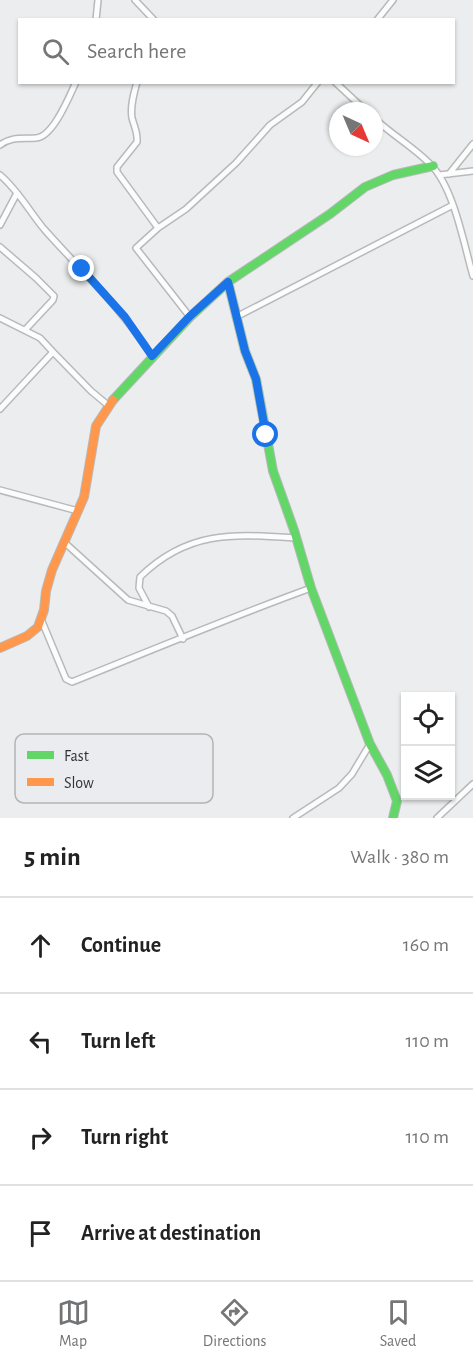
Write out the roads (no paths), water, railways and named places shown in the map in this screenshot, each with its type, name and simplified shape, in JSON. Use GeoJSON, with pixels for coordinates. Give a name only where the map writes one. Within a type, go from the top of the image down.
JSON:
{"type":"FeatureCollection","features":[{"type":"Feature","properties":{"kind":"street"},"geometry":{"type":"LineString","coordinates":[[96,18],[98,0]]}},
{"type":"Feature","properties":{"kind":"street"},"geometry":{"type":"LineString","coordinates":[[135,0],[152,18]]}},
{"type":"Feature","properties":{"kind":"street"},"geometry":{"type":"LineString","coordinates":[[379,18],[393,0]]}},
{"type":"Feature","properties":{"kind":"street"},"geometry":{"type":"LineString","coordinates":[[0,145],[12,138],[39,138],[49,132],[75,84]]}},
{"type":"Feature","properties":{"kind":"street"},"geometry":{"type":"LineString","coordinates":[[137,84],[132,117],[138,142],[117,167],[117,172],[158,228]]}},
{"type":"Feature","properties":{"kind":"street"},"geometry":{"type":"LineString","coordinates":[[190,316],[137,249],[137,246],[186,209],[236,163],[270,125],[302,102],[316,84]]}},
{"type":"Feature","properties":{"kind":"street"},"geometry":{"type":"LineString","coordinates":[[337,84],[356,102]]}},
{"type":"Feature","properties":{"kind":"street"},"geometry":{"type":"LineString","coordinates":[[383,125],[433,166],[440,175],[453,205],[473,276]]}},
{"type":"Feature","properties":{"kind":"street"},"geometry":{"type":"LineString","coordinates":[[449,174],[473,144]]}},
{"type":"Feature","properties":{"kind":"street"},"geometry":{"type":"LineString","coordinates":[[0,648],[33,632],[41,619],[49,580],[88,481],[96,426],[109,406],[152,356],[190,316],[228,282],[330,214],[365,187],[393,175],[433,166]]}},
{"type":"Feature","properties":{"kind":"street"},"geometry":{"type":"LineString","coordinates":[[440,175],[473,171]]}},
{"type":"Feature","properties":{"kind":"street"},"geometry":{"type":"LineString","coordinates":[[0,175],[17,193],[37,221],[125,317],[152,356]]}},
{"type":"Feature","properties":{"kind":"street"},"geometry":{"type":"LineString","coordinates":[[0,225],[17,193]]}},
{"type":"Feature","properties":{"kind":"street"},"geometry":{"type":"LineString","coordinates":[[236,317],[453,205]]}},
{"type":"Feature","properties":{"kind":"street"},"geometry":{"type":"LineString","coordinates":[[0,248],[54,296],[53,300],[25,330]]}},
{"type":"Feature","properties":{"kind":"street"},"geometry":{"type":"LineString","coordinates":[[228,282],[245,351],[256,379],[273,471],[297,538],[311,588],[370,744],[387,775],[397,801],[393,818]]}},
{"type":"Feature","properties":{"kind":"street"},"geometry":{"type":"LineString","coordinates":[[0,318],[40,338],[91,391],[109,406]]}},
{"type":"Feature","properties":{"kind":"street"},"geometry":{"type":"LineString","coordinates":[[0,409],[53,352]]}},
{"type":"Feature","properties":{"kind":"street"},"geometry":{"type":"LineString","coordinates":[[0,490],[78,511]]}},
{"type":"Feature","properties":{"kind":"street"},"geometry":{"type":"LineString","coordinates":[[149,607],[139,588],[140,577],[184,546],[215,537],[297,538]]}},
{"type":"Feature","properties":{"kind":"street"},"geometry":{"type":"LineString","coordinates":[[64,542],[128,600],[166,611],[172,616],[183,639]]}},
{"type":"Feature","properties":{"kind":"street"},"geometry":{"type":"LineString","coordinates":[[41,619],[66,679],[72,682],[183,639],[241,613],[311,588]]}},
{"type":"Feature","properties":{"kind":"street"},"geometry":{"type":"LineString","coordinates":[[294,818],[339,788],[352,774],[370,744]]}},
{"type":"Feature","properties":{"kind":"street"},"geometry":{"type":"LineString","coordinates":[[436,818],[473,784]]}}]}
